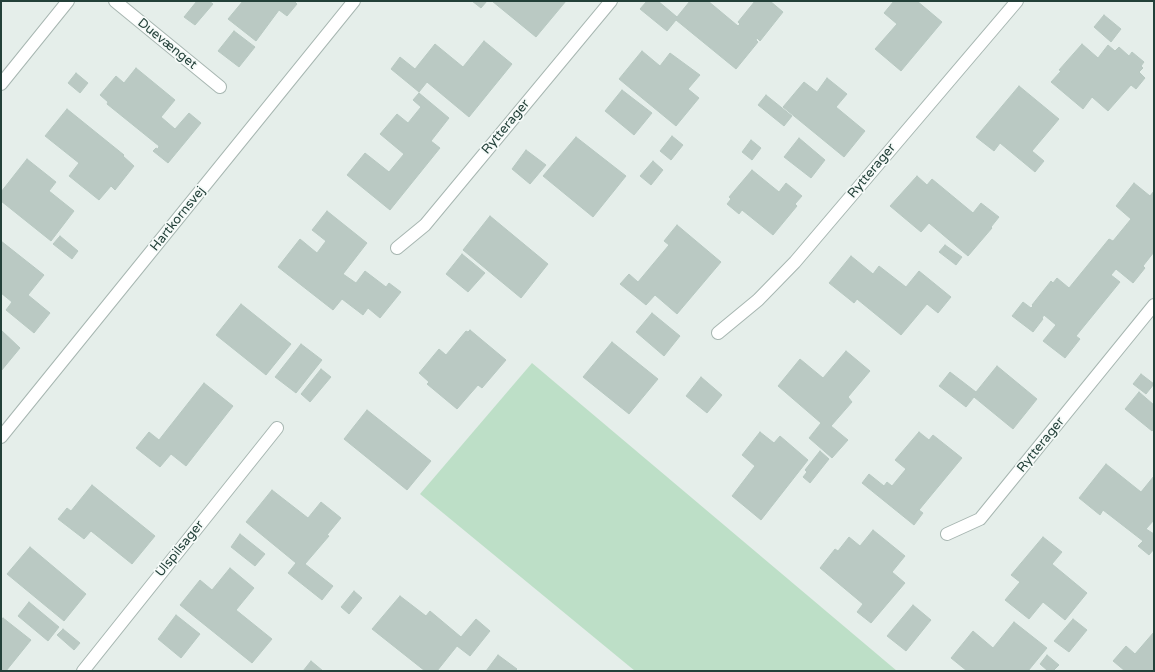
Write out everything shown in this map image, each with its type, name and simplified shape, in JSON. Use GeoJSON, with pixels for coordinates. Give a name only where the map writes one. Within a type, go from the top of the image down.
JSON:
{"type":"FeatureCollection","features":[{"type":"Feature","properties":{"kind":"street"},"geometry":{"type":"LineString","coordinates":[[1,84],[68,1]]}},
{"type":"Feature","properties":{"kind":"street","name":"Duevænget"},"geometry":{"type":"LineString","coordinates":[[115,1],[220,86]]}},
{"type":"Feature","properties":{"kind":"street","name":"Hartkornsvej"},"geometry":{"type":"LineString","coordinates":[[1,437],[354,1]]}},
{"type":"Feature","properties":{"kind":"street","name":"Rytterager"},"geometry":{"type":"LineString","coordinates":[[397,248],[425,225],[611,1]]}},
{"type":"Feature","properties":{"kind":"street","name":"Rytterager"},"geometry":{"type":"LineString","coordinates":[[718,333],[758,300],[795,262],[1017,1]]}},
{"type":"Feature","properties":{"kind":"street","name":"Rytterager"},"geometry":{"type":"LineString","coordinates":[[947,534],[980,519],[1154,305]]}},
{"type":"Feature","properties":{"kind":"street","name":"Ulspilsager"},"geometry":{"type":"LineString","coordinates":[[83,671],[277,428]]}},
{"type":"Feature","properties":{"kind":"green space"},"geometry":{"type":"Polygon","coordinates":[[[532,363],[897,671],[635,671],[420,494],[532,363]]]}},
{"type":"Feature","properties":{"kind":"building"},"geometry":{"type":"Polygon","coordinates":[[[197,1],[209,1],[213,4],[195,25],[184,17],[197,1]]]}},
{"type":"Feature","properties":{"kind":"building"},"geometry":{"type":"Polygon","coordinates":[[[243,1],[294,1],[297,4],[287,16],[279,10],[256,41],[228,19],[243,1]]]}},
{"type":"Feature","properties":{"kind":"building"},"geometry":{"type":"Polygon","coordinates":[[[472,1],[487,1],[481,8],[472,1]]]}},
{"type":"Feature","properties":{"kind":"building"},"geometry":{"type":"Polygon","coordinates":[[[492,1],[566,1],[536,37],[492,1]]]}},
{"type":"Feature","properties":{"kind":"building"},"geometry":{"type":"Polygon","coordinates":[[[647,1],[658,1],[677,17],[690,1],[708,1],[738,26],[740,24],[738,22],[755,1],[770,1],[783,12],[760,41],[757,38],[756,40],[758,42],[736,69],[676,20],[667,31],[640,9],[647,1]]]}},
{"type":"Feature","properties":{"kind":"building"},"geometry":{"type":"Polygon","coordinates":[[[894,1],[917,1],[942,22],[901,71],[875,49],[897,24],[884,13],[894,1]]]}},
{"type":"Feature","properties":{"kind":"building"},"geometry":{"type":"Polygon","coordinates":[[[1104,15],[1121,29],[1111,42],[1094,27],[1104,15]]]}},
{"type":"Feature","properties":{"kind":"building"},"geometry":{"type":"Polygon","coordinates":[[[234,31],[255,47],[239,67],[218,51],[234,31]]]}},
{"type":"Feature","properties":{"kind":"building"},"geometry":{"type":"Polygon","coordinates":[[[484,41],[512,64],[469,117],[427,82],[419,92],[391,69],[400,57],[415,69],[435,44],[463,67],[484,41]]]}},
{"type":"Feature","properties":{"kind":"building"},"geometry":{"type":"Polygon","coordinates":[[[1082,44],[1098,58],[1108,45],[1115,51],[1119,47],[1129,56],[1132,52],[1144,62],[1141,66],[1143,68],[1139,72],[1145,78],[1136,89],[1131,85],[1108,111],[1092,97],[1083,109],[1051,82],[1061,71],[1059,70],[1082,44]]]}},
{"type":"Feature","properties":{"kind":"building"},"geometry":{"type":"Polygon","coordinates":[[[642,51],[660,66],[670,53],[700,75],[688,89],[699,98],[676,126],[619,79],[642,51]]]}},
{"type":"Feature","properties":{"kind":"building"},"geometry":{"type":"Polygon","coordinates":[[[136,68],[175,100],[161,117],[175,129],[189,113],[201,123],[168,163],[153,151],[156,148],[158,149],[159,146],[107,104],[108,102],[100,95],[116,76],[124,83],[136,68]]]}},
{"type":"Feature","properties":{"kind":"building"},"geometry":{"type":"Polygon","coordinates":[[[76,73],[88,83],[80,93],[68,83],[76,73]]]}},
{"type":"Feature","properties":{"kind":"building"},"geometry":{"type":"Polygon","coordinates":[[[827,78],[847,94],[836,107],[865,131],[844,157],[783,107],[804,82],[817,92],[827,78]]]}},
{"type":"Feature","properties":{"kind":"building"},"geometry":{"type":"Polygon","coordinates":[[[1019,86],[1059,119],[1032,151],[1044,161],[1035,172],[1000,143],[994,151],[976,137],[1019,86]]]}},
{"type":"Feature","properties":{"kind":"building"},"geometry":{"type":"Polygon","coordinates":[[[622,90],[652,113],[634,135],[605,111],[622,90]]]}},
{"type":"Feature","properties":{"kind":"building"},"geometry":{"type":"Polygon","coordinates":[[[419,93],[449,118],[431,141],[440,148],[390,210],[347,175],[365,153],[389,172],[404,154],[380,134],[397,114],[408,123],[421,107],[413,100],[419,93]]]}},
{"type":"Feature","properties":{"kind":"building"},"geometry":{"type":"Polygon","coordinates":[[[766,95],[792,116],[784,126],[758,105],[766,95]]]}},
{"type":"Feature","properties":{"kind":"building"},"geometry":{"type":"Polygon","coordinates":[[[67,109],[124,155],[123,156],[134,166],[115,190],[111,186],[99,200],[69,176],[79,163],[45,136],[67,109]]]}},
{"type":"Feature","properties":{"kind":"building"},"geometry":{"type":"Polygon","coordinates":[[[672,136],[683,145],[671,160],[660,151],[672,136]]]}},
{"type":"Feature","properties":{"kind":"building"},"geometry":{"type":"Polygon","coordinates":[[[576,137],[626,176],[593,217],[543,176],[576,137]]]}},
{"type":"Feature","properties":{"kind":"building"},"geometry":{"type":"Polygon","coordinates":[[[799,138],[825,160],[811,178],[784,157],[799,138]]]}},
{"type":"Feature","properties":{"kind":"building"},"geometry":{"type":"Polygon","coordinates":[[[751,140],[761,148],[752,160],[742,152],[751,140]]]}},
{"type":"Feature","properties":{"kind":"building"},"geometry":{"type":"Polygon","coordinates":[[[526,150],[546,165],[530,184],[512,169],[526,150]]]}},
{"type":"Feature","properties":{"kind":"building"},"geometry":{"type":"Polygon","coordinates":[[[27,159],[56,182],[49,191],[74,211],[51,241],[1,201],[1,192],[27,159]]]}},
{"type":"Feature","properties":{"kind":"building"},"geometry":{"type":"Polygon","coordinates":[[[653,161],[663,170],[651,185],[640,176],[653,161]]]}},
{"type":"Feature","properties":{"kind":"building"},"geometry":{"type":"Polygon","coordinates":[[[752,170],[779,192],[786,183],[802,196],[795,204],[797,206],[773,235],[742,210],[739,214],[727,204],[731,199],[729,197],[752,170]]]}},
{"type":"Feature","properties":{"kind":"building"},"geometry":{"type":"Polygon","coordinates":[[[917,176],[927,185],[932,179],[973,213],[981,203],[999,217],[991,227],[992,228],[968,256],[929,223],[921,232],[890,206],[917,176]]]}},
{"type":"Feature","properties":{"kind":"building"},"geometry":{"type":"Polygon","coordinates":[[[1134,183],[1150,196],[1154,191],[1154,252],[1143,266],[1145,268],[1133,283],[1116,269],[1111,275],[1120,282],[1076,336],[1080,339],[1065,358],[1043,341],[1056,325],[1044,315],[1042,318],[1043,319],[1033,332],[1012,316],[1023,302],[1031,308],[1051,281],[1053,283],[1057,278],[1069,288],[1109,239],[1113,241],[1131,219],[1116,206],[1134,183]]]}},
{"type":"Feature","properties":{"kind":"building"},"geometry":{"type":"Polygon","coordinates":[[[327,211],[367,243],[343,274],[356,283],[365,271],[386,287],[389,283],[401,292],[380,318],[368,308],[363,315],[342,299],[333,310],[278,267],[300,239],[317,253],[326,241],[312,230],[327,211]]]}},
{"type":"Feature","properties":{"kind":"building"},"geometry":{"type":"Polygon","coordinates":[[[490,216],[548,264],[521,298],[463,250],[490,216]]]}},
{"type":"Feature","properties":{"kind":"building"},"geometry":{"type":"Polygon","coordinates":[[[677,225],[721,262],[677,314],[655,295],[646,305],[620,284],[629,274],[638,282],[669,245],[664,241],[677,225]]]}},
{"type":"Feature","properties":{"kind":"building"},"geometry":{"type":"Polygon","coordinates":[[[60,236],[78,251],[72,259],[53,244],[60,236]]]}},
{"type":"Feature","properties":{"kind":"building"},"geometry":{"type":"Polygon","coordinates":[[[1,241],[44,275],[28,295],[50,313],[34,333],[6,310],[12,302],[1,293],[1,241]]]}},
{"type":"Feature","properties":{"kind":"building"},"geometry":{"type":"Polygon","coordinates":[[[945,245],[962,257],[956,265],[939,252],[945,245]]]}},
{"type":"Feature","properties":{"kind":"building"},"geometry":{"type":"Polygon","coordinates":[[[462,254],[485,273],[468,292],[446,274],[462,254]]]}},
{"type":"Feature","properties":{"kind":"building"},"geometry":{"type":"Polygon","coordinates":[[[851,256],[873,274],[879,266],[906,287],[919,271],[951,297],[938,313],[927,304],[901,335],[857,299],[854,303],[829,283],[851,256]]]}},
{"type":"Feature","properties":{"kind":"building"},"geometry":{"type":"Polygon","coordinates":[[[241,304],[291,344],[266,375],[216,335],[241,304]]]}},
{"type":"Feature","properties":{"kind":"building"},"geometry":{"type":"Polygon","coordinates":[[[652,313],[680,336],[664,356],[636,332],[652,313]]]}},
{"type":"Feature","properties":{"kind":"building"},"geometry":{"type":"Polygon","coordinates":[[[1,330],[20,348],[1,371],[1,330]]]}},
{"type":"Feature","properties":{"kind":"building"},"geometry":{"type":"Polygon","coordinates":[[[470,330],[506,360],[482,388],[478,385],[457,409],[427,384],[429,382],[419,373],[439,349],[446,355],[466,331],[468,332],[470,330]]]}},
{"type":"Feature","properties":{"kind":"building"},"geometry":{"type":"Polygon","coordinates":[[[612,342],[658,379],[629,414],[583,377],[612,342]]]}},
{"type":"Feature","properties":{"kind":"building"},"geometry":{"type":"Polygon","coordinates":[[[301,344],[322,360],[296,393],[275,377],[301,344]]]}},
{"type":"Feature","properties":{"kind":"building"},"geometry":{"type":"Polygon","coordinates":[[[846,351],[870,371],[848,397],[852,402],[831,426],[848,440],[832,458],[809,438],[821,423],[778,386],[800,359],[823,378],[846,351]]]}},
{"type":"Feature","properties":{"kind":"building"},"geometry":{"type":"Polygon","coordinates":[[[997,366],[1037,399],[1013,429],[974,397],[966,407],[939,386],[950,372],[976,392],[997,366]]]}},
{"type":"Feature","properties":{"kind":"building"},"geometry":{"type":"Polygon","coordinates":[[[321,369],[331,377],[310,402],[301,394],[321,369]]]}},
{"type":"Feature","properties":{"kind":"building"},"geometry":{"type":"Polygon","coordinates":[[[1141,374],[1154,384],[1146,394],[1133,384],[1141,374]]]}},
{"type":"Feature","properties":{"kind":"building"},"geometry":{"type":"Polygon","coordinates":[[[701,377],[722,395],[707,413],[686,396],[701,377]]]}},
{"type":"Feature","properties":{"kind":"building"},"geometry":{"type":"Polygon","coordinates":[[[204,383],[233,406],[186,466],[171,454],[160,467],[136,448],[149,432],[159,440],[204,383]]]}},
{"type":"Feature","properties":{"kind":"building"},"geometry":{"type":"Polygon","coordinates":[[[1139,392],[1154,405],[1154,429],[1152,431],[1125,409],[1139,392]]]}},
{"type":"Feature","properties":{"kind":"building"},"geometry":{"type":"Polygon","coordinates":[[[367,410],[431,461],[407,490],[344,439],[367,410]]]}},
{"type":"Feature","properties":{"kind":"building"},"geometry":{"type":"Polygon","coordinates":[[[760,432],[774,443],[780,436],[808,460],[761,520],[732,496],[755,466],[742,455],[760,432]]]}},
{"type":"Feature","properties":{"kind":"building"},"geometry":{"type":"Polygon","coordinates":[[[919,432],[929,440],[933,435],[962,458],[919,510],[923,513],[914,525],[862,483],[869,474],[884,486],[887,482],[892,486],[906,469],[895,460],[919,432]]]}},
{"type":"Feature","properties":{"kind":"building"},"geometry":{"type":"Polygon","coordinates":[[[820,451],[829,459],[810,483],[803,477],[807,472],[805,470],[820,451]]]}},
{"type":"Feature","properties":{"kind":"building"},"geometry":{"type":"Polygon","coordinates":[[[1106,464],[1141,492],[1154,476],[1154,520],[1146,529],[1154,534],[1154,549],[1149,555],[1138,546],[1143,541],[1103,510],[1100,515],[1079,498],[1106,464]]]}},
{"type":"Feature","properties":{"kind":"building"},"geometry":{"type":"Polygon","coordinates":[[[92,485],[155,536],[132,564],[91,531],[84,539],[58,519],[67,508],[71,511],[92,485]]]}},
{"type":"Feature","properties":{"kind":"building"},"geometry":{"type":"Polygon","coordinates":[[[272,490],[308,518],[321,502],[341,518],[327,535],[329,536],[305,564],[333,586],[322,600],[288,573],[296,563],[246,522],[272,490]]]}},
{"type":"Feature","properties":{"kind":"building"},"geometry":{"type":"Polygon","coordinates":[[[873,530],[905,556],[892,572],[905,583],[871,623],[857,612],[863,604],[820,568],[835,549],[838,551],[849,537],[860,546],[873,530]]]}},
{"type":"Feature","properties":{"kind":"building"},"geometry":{"type":"Polygon","coordinates":[[[240,534],[265,554],[255,566],[231,547],[240,534]]]}},
{"type":"Feature","properties":{"kind":"building"},"geometry":{"type":"Polygon","coordinates":[[[1043,537],[1062,552],[1052,564],[1087,593],[1065,620],[1043,602],[1029,619],[1005,600],[1020,582],[1011,575],[1043,537]]]}},
{"type":"Feature","properties":{"kind":"building"},"geometry":{"type":"Polygon","coordinates":[[[30,547],[86,594],[64,621],[7,574],[30,547]]]}},
{"type":"Feature","properties":{"kind":"building"},"geometry":{"type":"Polygon","coordinates":[[[230,568],[254,588],[236,610],[272,639],[252,663],[180,605],[200,580],[212,590],[230,568]]]}},
{"type":"Feature","properties":{"kind":"building"},"geometry":{"type":"Polygon","coordinates":[[[354,591],[362,598],[349,614],[341,607],[354,591]]]}},
{"type":"Feature","properties":{"kind":"building"},"geometry":{"type":"Polygon","coordinates":[[[400,596],[426,616],[430,611],[461,637],[476,619],[490,631],[470,656],[457,646],[437,671],[425,671],[372,629],[400,596]]]}},
{"type":"Feature","properties":{"kind":"building"},"geometry":{"type":"Polygon","coordinates":[[[29,602],[59,627],[48,641],[18,616],[29,602]]]}},
{"type":"Feature","properties":{"kind":"building"},"geometry":{"type":"Polygon","coordinates":[[[913,605],[931,620],[906,651],[887,636],[913,605]]]}},
{"type":"Feature","properties":{"kind":"building"},"geometry":{"type":"Polygon","coordinates":[[[176,615],[200,634],[181,658],[158,639],[176,615]]]}},
{"type":"Feature","properties":{"kind":"building"},"geometry":{"type":"Polygon","coordinates":[[[3,618],[31,640],[6,671],[1,671],[1,620],[3,618]]]}},
{"type":"Feature","properties":{"kind":"building"},"geometry":{"type":"Polygon","coordinates":[[[1073,619],[1087,630],[1069,652],[1054,641],[1073,619]]]}},
{"type":"Feature","properties":{"kind":"building"},"geometry":{"type":"Polygon","coordinates":[[[1014,622],[1047,648],[1028,671],[967,671],[951,658],[973,631],[993,648],[1014,622]]]}},
{"type":"Feature","properties":{"kind":"building"},"geometry":{"type":"Polygon","coordinates":[[[63,629],[80,643],[74,650],[57,635],[63,629]]]}},
{"type":"Feature","properties":{"kind":"building"},"geometry":{"type":"Polygon","coordinates":[[[1154,632],[1154,671],[1125,671],[1113,661],[1126,646],[1135,654],[1154,632]]]}},
{"type":"Feature","properties":{"kind":"building"},"geometry":{"type":"Polygon","coordinates":[[[498,655],[517,669],[515,671],[486,671],[498,655]]]}},
{"type":"Feature","properties":{"kind":"building"},"geometry":{"type":"Polygon","coordinates":[[[1047,655],[1059,665],[1053,671],[1048,671],[1040,664],[1047,655]]]}},
{"type":"Feature","properties":{"kind":"building"},"geometry":{"type":"Polygon","coordinates":[[[311,661],[323,671],[303,671],[311,661]]]}}]}
